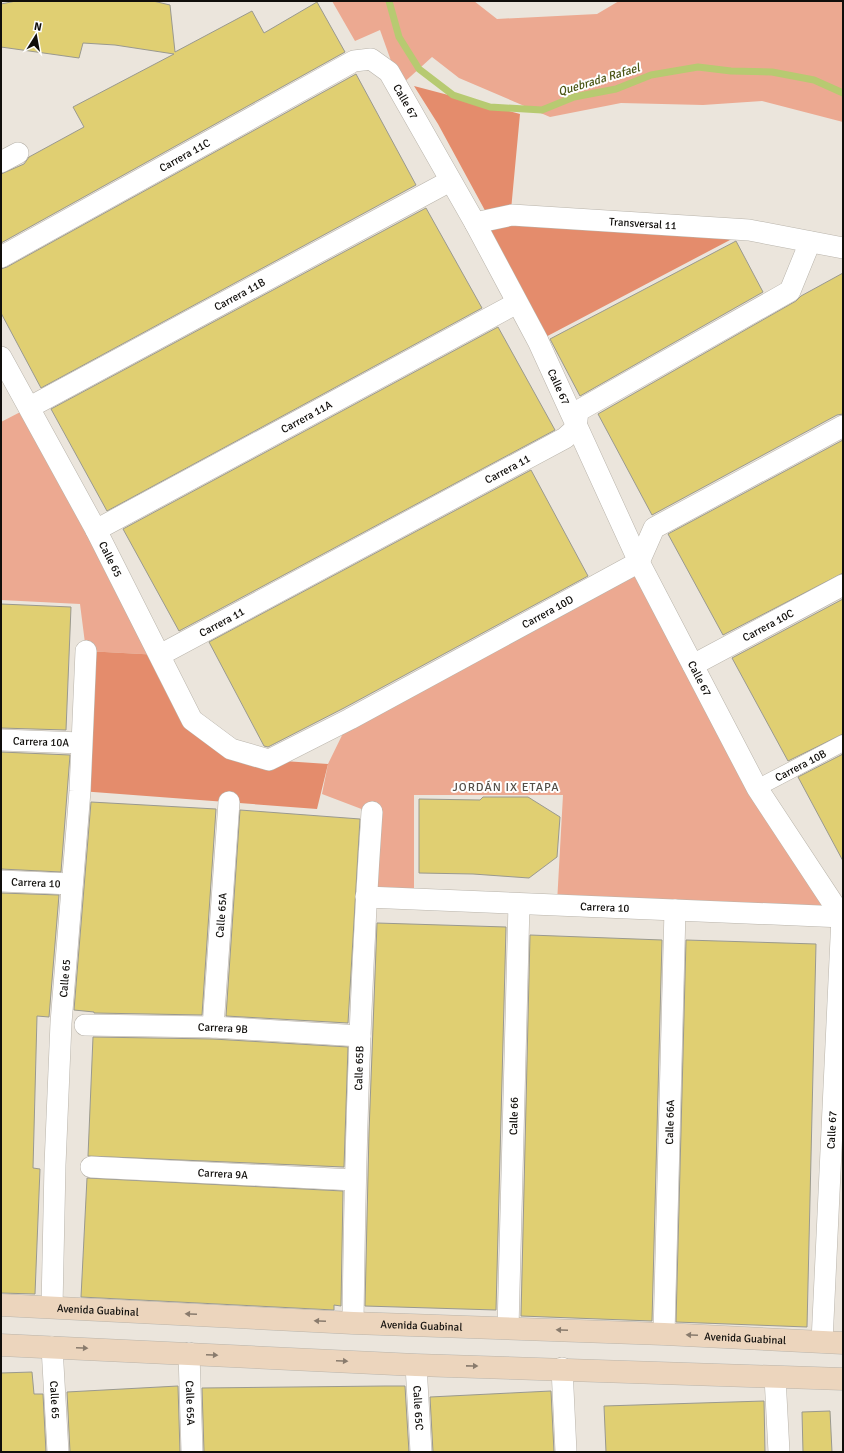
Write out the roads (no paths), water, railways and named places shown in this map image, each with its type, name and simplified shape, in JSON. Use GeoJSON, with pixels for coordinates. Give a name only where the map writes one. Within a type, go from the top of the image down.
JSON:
{"type":"FeatureCollection","features":[{"type":"Feature","properties":{"kind":"main road","name":"Avenida Guabinal"},"geometry":{"type":"LineString","coordinates":[[1,1305],[353,1323],[664,1334],[832,1342]]}},
{"type":"Feature","properties":{"kind":"main road"},"geometry":{"type":"LineString","coordinates":[[1,1345],[416,1365],[562,1368],[843,1379]]}},
{"type":"Feature","properties":{"kind":"street","name":"Calle 67"},"geometry":{"type":"LineString","coordinates":[[371,59],[389,72],[475,224],[538,341],[576,428],[639,562],[757,788],[840,911],[832,1342]]}},
{"type":"Feature","properties":{"kind":"street","name":"Carrera 11C"},"geometry":{"type":"LineString","coordinates":[[1,257],[354,61],[371,59]]}},
{"type":"Feature","properties":{"kind":"street","name":"Carrera 11B"},"geometry":{"type":"LineString","coordinates":[[30,407],[450,181]]}},
{"type":"Feature","properties":{"kind":"street","name":"Transversal 11"},"geometry":{"type":"LineString","coordinates":[[475,224],[512,216],[520,216],[749,230],[843,248]]}},
{"type":"Feature","properties":{"kind":"street"},"geometry":{"type":"LineString","coordinates":[[576,428],[578,411],[790,291],[810,242]]}},
{"type":"Feature","properties":{"kind":"street","name":"Carrera 11A"},"geometry":{"type":"LineString","coordinates":[[96,530],[517,303]]}},
{"type":"Feature","properties":{"kind":"street","name":"Calle 65"},"geometry":{"type":"LineString","coordinates":[[1,357],[30,407],[96,530],[192,720],[231,749]]}},
{"type":"Feature","properties":{"kind":"street"},"geometry":{"type":"LineString","coordinates":[[639,562],[654,528],[843,426]]}},
{"type":"Feature","properties":{"kind":"street","name":"Carrera 11"},"geometry":{"type":"LineString","coordinates":[[160,655],[565,438],[576,428]]}},
{"type":"Feature","properties":{"kind":"street","name":"Carrera 10D"},"geometry":{"type":"LineString","coordinates":[[231,749],[269,760],[357,715],[639,562]]}},
{"type":"Feature","properties":{"kind":"street","name":"Carrera 10C"},"geometry":{"type":"LineString","coordinates":[[692,665],[843,584]]}},
{"type":"Feature","properties":{"kind":"street","name":"Calle 65"},"geometry":{"type":"LineString","coordinates":[[52,1307],[61,1023],[80,791],[86,651]]}},
{"type":"Feature","properties":{"kind":"street","name":"Carrera 10A"},"geometry":{"type":"LineString","coordinates":[[1,740],[81,743]]}},
{"type":"Feature","properties":{"kind":"street","name":"Carrera 10B"},"geometry":{"type":"LineString","coordinates":[[757,788],[843,743]]}},
{"type":"Feature","properties":{"kind":"street","name":"Calle 65A"},"geometry":{"type":"LineString","coordinates":[[213,1027],[229,802]]}},
{"type":"Feature","properties":{"kind":"street","name":"Calle 65B"},"geometry":{"type":"LineString","coordinates":[[353,1323],[354,1180],[366,897],[372,812]]}},
{"type":"Feature","properties":{"kind":"street","name":"Carrera 10"},"geometry":{"type":"LineString","coordinates":[[1,881],[72,884]]}},
{"type":"Feature","properties":{"kind":"street","name":"Carrera 10"},"geometry":{"type":"LineString","coordinates":[[366,897],[674,910],[840,911]]}},
{"type":"Feature","properties":{"kind":"street","name":"Calle 66"},"geometry":{"type":"LineString","coordinates":[[508,1328],[519,904]]}},
{"type":"Feature","properties":{"kind":"street","name":"Calle 66A"},"geometry":{"type":"LineString","coordinates":[[664,1334],[674,910]]}},
{"type":"Feature","properties":{"kind":"street","name":"Carrera 9B"},"geometry":{"type":"LineString","coordinates":[[85,1025],[213,1027],[360,1036]]}},
{"type":"Feature","properties":{"kind":"street","name":"Carrera 9A"},"geometry":{"type":"LineString","coordinates":[[92,1167],[354,1180]]}},
{"type":"Feature","properties":{"kind":"street","name":"Calle 65"},"geometry":{"type":"LineString","coordinates":[[52,1347],[58,1452]]}},
{"type":"Feature","properties":{"kind":"street","name":"Calle 65A"},"geometry":{"type":"LineString","coordinates":[[189,1353],[192,1452]]}},
{"type":"Feature","properties":{"kind":"street","name":"Calle 65C"},"geometry":{"type":"LineString","coordinates":[[416,1365],[420,1452]]}},
{"type":"Feature","properties":{"kind":"street"},"geometry":{"type":"LineString","coordinates":[[562,1368],[566,1452]]}},
{"type":"Feature","properties":{"kind":"street"},"geometry":{"type":"LineString","coordinates":[[775,1377],[779,1452]]}},
{"type":"Feature","properties":{"kind":"waterway","name":"Quebrada Rafael"},"geometry":{"type":"LineString","coordinates":[[389,1],[399,37],[419,69],[453,95],[490,107],[542,110],[574,97],[616,89],[651,75],[698,67],[731,71],[772,72],[814,80],[843,93]]}},
{"type":"Feature","properties":{"kind":"district","name":"JORDÁN IX ETAPA"},"geometry":{"type":"Point","coordinates":[506,787]}}]}
